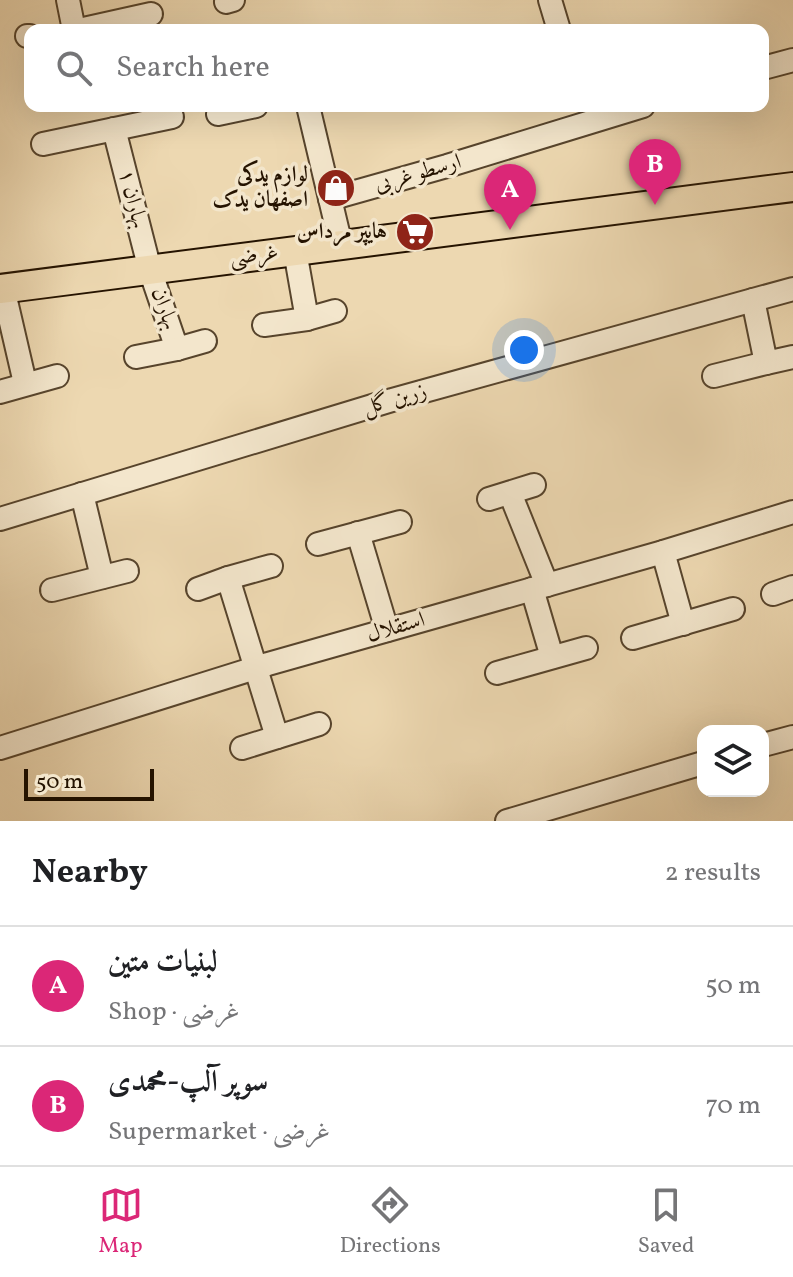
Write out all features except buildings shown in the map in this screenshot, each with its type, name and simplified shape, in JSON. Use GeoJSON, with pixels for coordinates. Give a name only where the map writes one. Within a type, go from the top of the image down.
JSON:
{"type":"FeatureCollection","features":[{"type":"Feature","properties":{"kind":"main road","name":"غرضی"},"geometry":{"type":"LineString","coordinates":[[2,288],[793,187]]}},
{"type":"Feature","properties":{"kind":"street"},"geometry":{"type":"LineString","coordinates":[[68,0],[74,24]]}},
{"type":"Feature","properties":{"kind":"street"},"geometry":{"type":"LineString","coordinates":[[550,0],[557,24]]}},
{"type":"Feature","properties":{"kind":"street"},"geometry":{"type":"LineString","coordinates":[[104,24],[151,14]]}},
{"type":"Feature","properties":{"kind":"street"},"geometry":{"type":"LineString","coordinates":[[779,63],[793,41]]}},
{"type":"Feature","properties":{"kind":"street"},"geometry":{"type":"LineString","coordinates":[[218,114],[228,112]]}},
{"type":"Feature","properties":{"kind":"street"},"geometry":{"type":"LineString","coordinates":[[309,112],[341,245]]}},
{"type":"Feature","properties":{"kind":"street","name":"ارسطو غربی"},"geometry":{"type":"LineString","coordinates":[[330,199],[585,115]]}},
{"type":"Feature","properties":{"kind":"street"},"geometry":{"type":"LineString","coordinates":[[43,144],[172,117]]}},
{"type":"Feature","properties":{"kind":"street","name":"بهاران ۱"},"geometry":{"type":"LineString","coordinates":[[114,129],[150,270]]}},
{"type":"Feature","properties":{"kind":"street"},"geometry":{"type":"LineString","coordinates":[[295,251],[307,319]]}},
{"type":"Feature","properties":{"kind":"street","name":"بهاران"},"geometry":{"type":"LineString","coordinates":[[150,270],[177,349]]}},
{"type":"Feature","properties":{"kind":"street"},"geometry":{"type":"LineString","coordinates":[[2,288],[25,383]]}},
{"type":"Feature","properties":{"kind":"street","name":"زرین گل"},"geometry":{"type":"LineString","coordinates":[[0,519],[392,400],[793,289]]}},
{"type":"Feature","properties":{"kind":"street"},"geometry":{"type":"LineString","coordinates":[[753,300],[766,363]]}},
{"type":"Feature","properties":{"kind":"street"},"geometry":{"type":"LineString","coordinates":[[264,325],[307,319],[335,311]]}},
{"type":"Feature","properties":{"kind":"street"},"geometry":{"type":"LineString","coordinates":[[136,357],[205,341]]}},
{"type":"Feature","properties":{"kind":"street"},"geometry":{"type":"LineString","coordinates":[[714,376],[793,357]]}},
{"type":"Feature","properties":{"kind":"street"},"geometry":{"type":"LineString","coordinates":[[0,392],[57,376]]}},
{"type":"Feature","properties":{"kind":"street"},"geometry":{"type":"LineString","coordinates":[[534,485],[500,496],[540,587],[552,657]]}},
{"type":"Feature","properties":{"kind":"street"},"geometry":{"type":"LineString","coordinates":[[82,494],[102,577]]}},
{"type":"Feature","properties":{"kind":"street","name":"استقلال"},"geometry":{"type":"LineString","coordinates":[[0,748],[255,668],[792,517]]}},
{"type":"Feature","properties":{"kind":"street"},"geometry":{"type":"LineString","coordinates":[[318,544],[400,522]]}},
{"type":"Feature","properties":{"kind":"street"},"geometry":{"type":"LineString","coordinates":[[358,533],[387,630]]}},
{"type":"Feature","properties":{"kind":"street"},"geometry":{"type":"LineString","coordinates":[[663,552],[683,624]]}},
{"type":"Feature","properties":{"kind":"street"},"geometry":{"type":"LineString","coordinates":[[198,589],[271,566]]}},
{"type":"Feature","properties":{"kind":"street"},"geometry":{"type":"LineString","coordinates":[[52,590],[127,571]]}},
{"type":"Feature","properties":{"kind":"street"},"geometry":{"type":"LineString","coordinates":[[228,578],[277,737]]}},
{"type":"Feature","properties":{"kind":"street"},"geometry":{"type":"LineString","coordinates":[[633,638],[733,609]]}},
{"type":"Feature","properties":{"kind":"street"},"geometry":{"type":"LineString","coordinates":[[497,673],[586,648]]}},
{"type":"Feature","properties":{"kind":"street"},"geometry":{"type":"LineString","coordinates":[[242,748],[319,724]]}},
{"type":"Feature","properties":{"kind":"street"},"geometry":{"type":"LineString","coordinates":[[769,743],[793,737]]}},
{"type":"Feature","properties":{"kind":"street"},"geometry":{"type":"LineString","coordinates":[[507,821],[697,765]]}},
{"type":"Feature","properties":{"kind":"place","name":"لوازم یدکی اصفهان یدک"},"geometry":{"type":"Point","coordinates":[336,188]}},
{"type":"Feature","properties":{"kind":"place","name":"سوپر آلپ-محمدی"},"geometry":{"type":"Point","coordinates":[655,205]}},
{"type":"Feature","properties":{"kind":"place","name":"لبنیات متین"},"geometry":{"type":"Point","coordinates":[510,230]}},
{"type":"Feature","properties":{"kind":"place","name":"هایپر مرداس"},"geometry":{"type":"Point","coordinates":[415,232]}}]}
